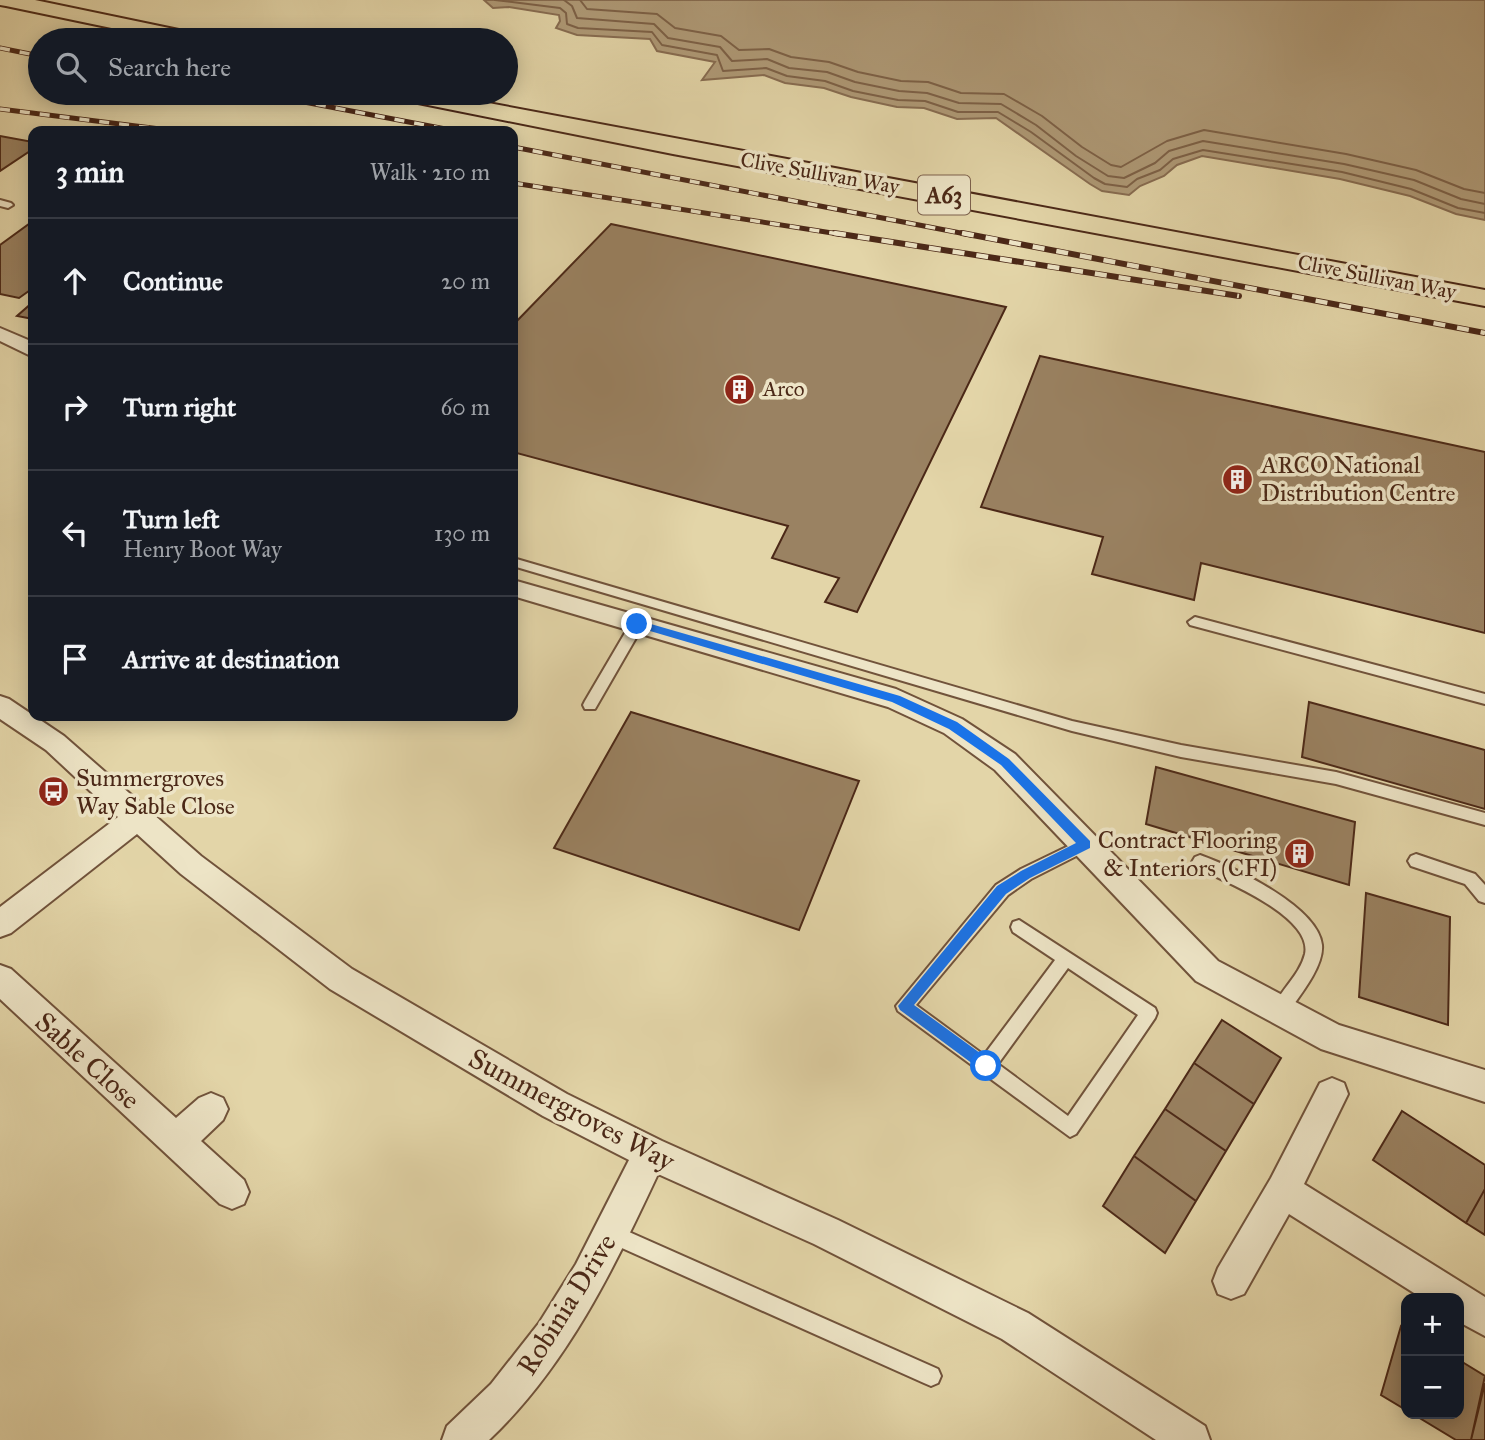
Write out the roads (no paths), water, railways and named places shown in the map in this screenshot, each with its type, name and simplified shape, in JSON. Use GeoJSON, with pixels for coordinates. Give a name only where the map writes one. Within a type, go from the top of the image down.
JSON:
{"type":"FeatureCollection","features":[{"type":"Feature","properties":{"kind":"highway"},"geometry":{"type":"LineString","coordinates":[[6,0],[140,28]]}},
{"type":"Feature","properties":{"kind":"highway"},"geometry":{"type":"LineString","coordinates":[[0,9],[91,28]]}},
{"type":"Feature","properties":{"kind":"highway","name":"Clive Sullivan Way"},"geometry":{"type":"LineString","coordinates":[[462,105],[1485,298]]}},
{"type":"Feature","properties":{"kind":"highway","name":"Clive Sullivan Way"},"geometry":{"type":"LineString","coordinates":[[517,105],[1485,287]]}},
{"type":"Feature","properties":{"kind":"street"},"geometry":{"type":"LineString","coordinates":[[0,334],[27,347]]}},
{"type":"Feature","properties":{"kind":"street"},"geometry":{"type":"LineString","coordinates":[[0,355],[27,347]]}},
{"type":"Feature","properties":{"kind":"street"},"geometry":{"type":"LineString","coordinates":[[518,589],[637,624],[747,643],[896,699],[953,726],[1005,762],[1207,971],[1332,1038],[1485,1086]]}},
{"type":"Feature","properties":{"kind":"street","name":"Summergroves Way"},"geometry":{"type":"LineString","coordinates":[[0,706],[55,743],[191,865],[341,979],[555,1105],[650,1153],[826,1233],[1015,1326],[1191,1440]]}},
{"type":"Feature","properties":{"kind":"street"},"geometry":{"type":"LineString","coordinates":[[0,924],[137,818]]}},
{"type":"Feature","properties":{"kind":"street","name":"Sable Close"},"geometry":{"type":"LineString","coordinates":[[0,979],[232,1192]]}},
{"type":"Feature","properties":{"kind":"street"},"geometry":{"type":"LineString","coordinates":[[1231,1281],[1283,1190],[1332,1094]]}},
{"type":"Feature","properties":{"kind":"street"},"geometry":{"type":"LineString","coordinates":[[176,1141],[211,1109]]}},
{"type":"Feature","properties":{"kind":"street","name":"Robinia Drive"},"geometry":{"type":"LineString","coordinates":[[461,1440],[510,1391],[547,1343],[580,1291],[650,1153]]}},
{"type":"Feature","properties":{"kind":"street"},"geometry":{"type":"LineString","coordinates":[[1283,1190],[1446,1293]]}},
{"type":"Feature","properties":{"kind":"street"},"geometry":{"type":"LineString","coordinates":[[1464,1304],[1485,1318]]}},
{"type":"Feature","properties":{"kind":"lane"},"geometry":{"type":"LineString","coordinates":[[518,564],[747,643],[1072,726],[1181,751],[1336,778],[1485,819]]}},
{"type":"Feature","properties":{"kind":"lane"},"geometry":{"type":"LineString","coordinates":[[1195,622],[1485,699]]}},
{"type":"Feature","properties":{"kind":"lane"},"geometry":{"type":"LineString","coordinates":[[590,705],[637,624]]}},
{"type":"Feature","properties":{"kind":"lane"},"geometry":{"type":"LineString","coordinates":[[1019,927],[1149,1013],[1070,1128],[904,1006],[1002,890],[1026,874],[1085,844]]}},
{"type":"Feature","properties":{"kind":"lane"},"geometry":{"type":"LineString","coordinates":[[1416,861],[1470,879],[1485,897]]}},
{"type":"Feature","properties":{"kind":"lane"},"geometry":{"type":"LineString","coordinates":[[1200,862],[1278,904],[1299,917],[1312,931],[1315,946],[1311,963],[1280,1010]]}},
{"type":"Feature","properties":{"kind":"lane"},"geometry":{"type":"LineString","coordinates":[[986,1066],[1066,958]]}},
{"type":"Feature","properties":{"kind":"lane"},"geometry":{"type":"LineString","coordinates":[[611,1233],[931,1376]]}},
{"type":"Feature","properties":{"kind":"water"},"geometry":{"type":"Polygon","coordinates":[[[484,0],[1485,0],[1485,220],[1456,214],[1410,196],[1340,179],[1202,156],[1177,165],[1164,176],[1140,186],[1129,195],[1102,191],[996,118],[957,119],[924,108],[897,107],[824,88],[785,83],[764,75],[702,80],[715,62],[657,51],[650,39],[577,35],[556,28],[560,21],[559,15],[509,7],[493,8],[484,0]]]}},
{"type":"Feature","properties":{"kind":"railway"},"geometry":{"type":"LineString","coordinates":[[0,48],[28,54]]}},
{"type":"Feature","properties":{"kind":"railway"},"geometry":{"type":"LineString","coordinates":[[320,105],[430,126]]}},
{"type":"Feature","properties":{"kind":"railway"},"geometry":{"type":"LineString","coordinates":[[0,109],[136,126]]}},
{"type":"Feature","properties":{"kind":"railway"},"geometry":{"type":"LineString","coordinates":[[518,148],[971,235]]}},
{"type":"Feature","properties":{"kind":"railway"},"geometry":{"type":"LineString","coordinates":[[518,184],[845,235]]}},
{"type":"Feature","properties":{"kind":"railway"},"geometry":{"type":"LineString","coordinates":[[834,233],[1239,296]]}},
{"type":"Feature","properties":{"kind":"railway"},"geometry":{"type":"LineString","coordinates":[[962,233],[1485,333]]}},
{"type":"Feature","properties":{"kind":"place","name":"Arco"},"geometry":{"type":"Point","coordinates":[740,389]}},
{"type":"Feature","properties":{"kind":"place","name":"ARCO National Distribution Centre"},"geometry":{"type":"Point","coordinates":[1238,479]}},
{"type":"Feature","properties":{"kind":"place","name":"Summergroves Way Sable Close"},"geometry":{"type":"Point","coordinates":[53,792]}},
{"type":"Feature","properties":{"kind":"place","name":"Contract Flooring & Interiors (CFI)"},"geometry":{"type":"Point","coordinates":[1300,854]}}]}
